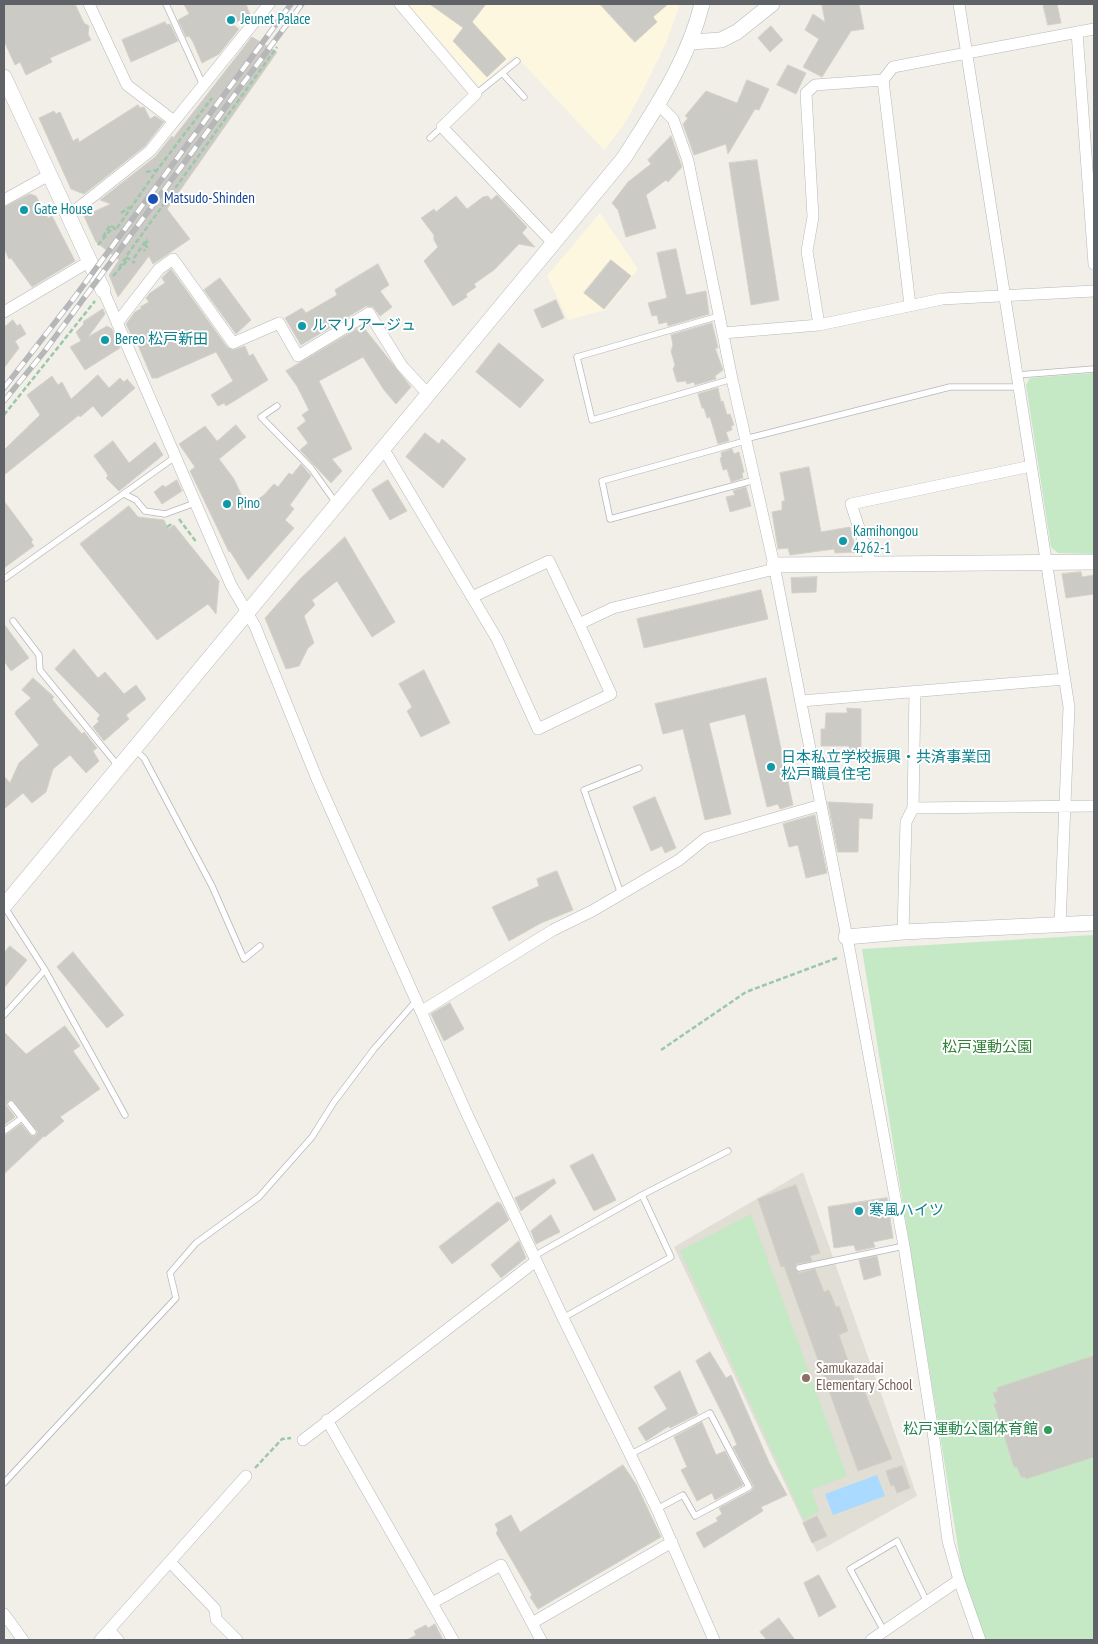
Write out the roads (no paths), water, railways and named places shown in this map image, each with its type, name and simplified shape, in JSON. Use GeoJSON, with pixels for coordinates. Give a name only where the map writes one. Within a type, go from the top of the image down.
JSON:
{"type":"FeatureCollection","features":[{"type":"Feature","properties":{"kind":"street"},"geometry":{"type":"LineString","coordinates":[[89,4],[127,85],[174,121]]}},
{"type":"Feature","properties":{"kind":"street"},"geometry":{"type":"LineString","coordinates":[[400,4],[476,94],[442,127],[553,243]]}},
{"type":"Feature","properties":{"kind":"street"},"geometry":{"type":"LineString","coordinates":[[4,906],[624,158],[658,104],[691,42],[702,4]]}},
{"type":"Feature","properties":{"kind":"street"},"geometry":{"type":"LineString","coordinates":[[691,42],[721,40],[737,32],[772,4]]}},
{"type":"Feature","properties":{"kind":"street"},"geometry":{"type":"LineString","coordinates":[[959,4],[1070,707],[1060,925]]}},
{"type":"Feature","properties":{"kind":"street"},"geometry":{"type":"LineString","coordinates":[[68,216],[150,151],[204,85],[263,6]]}},
{"type":"Feature","properties":{"kind":"street"},"geometry":{"type":"LineString","coordinates":[[910,305],[883,80],[893,67],[1094,29]]}},
{"type":"Feature","properties":{"kind":"street"},"geometry":{"type":"LineString","coordinates":[[1076,32],[1094,264]]}},
{"type":"Feature","properties":{"kind":"street"},"geometry":{"type":"LineString","coordinates":[[4,77],[68,216],[93,255],[107,285],[117,323],[231,585],[248,611],[337,824],[535,1259],[657,1509],[714,1640]]}},
{"type":"Feature","properties":{"kind":"street"},"geometry":{"type":"LineString","coordinates":[[819,324],[807,251],[813,217],[806,93],[814,85],[883,80]]}},
{"type":"Feature","properties":{"kind":"street"},"geometry":{"type":"LineString","coordinates":[[658,104],[672,120],[688,161],[732,379],[774,567],[850,953],[904,1246],[934,1432],[948,1541],[958,1580],[980,1640]]}},
{"type":"Feature","properties":{"kind":"street"},"geometry":{"type":"LineString","coordinates":[[4,200],[49,175]]}},
{"type":"Feature","properties":{"kind":"street"},"geometry":{"type":"LineString","coordinates":[[4,312],[93,255]]}},
{"type":"Feature","properties":{"kind":"street"},"geometry":{"type":"LineString","coordinates":[[117,323],[159,269],[173,259],[233,343],[279,323],[298,356],[369,313],[402,366],[428,394]]}},
{"type":"Feature","properties":{"kind":"street"},"geometry":{"type":"LineString","coordinates":[[723,333],[819,324],[942,299],[1094,291]]}},
{"type":"Feature","properties":{"kind":"street"},"geometry":{"type":"LineString","coordinates":[[383,448],[497,639],[538,728],[611,694],[548,561],[472,597]]}},
{"type":"Feature","properties":{"kind":"street"},"geometry":{"type":"LineString","coordinates":[[871,564],[851,504],[1031,466]]}},
{"type":"Feature","properties":{"kind":"street"},"geometry":{"type":"LineString","coordinates":[[579,624],[613,608],[774,567],[1094,562]]}},
{"type":"Feature","properties":{"kind":"street"},"geometry":{"type":"LineString","coordinates":[[801,701],[1065,679]]}},
{"type":"Feature","properties":{"kind":"street"},"geometry":{"type":"LineString","coordinates":[[903,932],[906,822],[913,808],[915,691]]}},
{"type":"Feature","properties":{"kind":"street"},"geometry":{"type":"LineString","coordinates":[[419,1006],[621,894],[679,860],[706,838],[821,805]]}},
{"type":"Feature","properties":{"kind":"street"},"geometry":{"type":"LineString","coordinates":[[913,808],[1065,808],[1094,806]]}},
{"type":"Feature","properties":{"kind":"street"},"geometry":{"type":"LineString","coordinates":[[846,937],[903,932],[1094,923]]}},
{"type":"Feature","properties":{"kind":"street"},"geometry":{"type":"LineString","coordinates":[[303,1440],[535,1259]]}},
{"type":"Feature","properties":{"kind":"street"},"geometry":{"type":"LineString","coordinates":[[327,1420],[453,1640]]}},
{"type":"Feature","properties":{"kind":"street"},"geometry":{"type":"LineString","coordinates":[[100,1640],[246,1476]]}},
{"type":"Feature","properties":{"kind":"street"},"geometry":{"type":"LineString","coordinates":[[532,1623],[672,1542]]}},
{"type":"Feature","properties":{"kind":"street"},"geometry":{"type":"LineString","coordinates":[[170,1562],[215,1608],[216,1619],[237,1640]]}},
{"type":"Feature","properties":{"kind":"street"},"geometry":{"type":"LineString","coordinates":[[432,1603],[501,1565],[540,1640]]}},
{"type":"Feature","properties":{"kind":"street"},"geometry":{"type":"LineString","coordinates":[[871,1640],[958,1580]]}},
{"type":"Feature","properties":{"kind":"street"},"geometry":{"type":"LineString","coordinates":[[4,1614],[24,1640]]}},
{"type":"Feature","properties":{"kind":"street"},"geometry":{"type":"LineString","coordinates":[[109,1630],[118,1640]]}},
{"type":"Feature","properties":{"kind":"lane"},"geometry":{"type":"LineString","coordinates":[[166,4],[204,85]]}},
{"type":"Feature","properties":{"kind":"lane"},"geometry":{"type":"LineString","coordinates":[[476,94],[516,61]]}},
{"type":"Feature","properties":{"kind":"lane"},"geometry":{"type":"LineString","coordinates":[[502,73],[524,97]]}},
{"type":"Feature","properties":{"kind":"lane"},"geometry":{"type":"LineString","coordinates":[[430,138],[442,127]]}},
{"type":"Feature","properties":{"kind":"lane"},"geometry":{"type":"LineString","coordinates":[[719,316],[577,357],[592,420],[732,379]]}},
{"type":"Feature","properties":{"kind":"lane"},"geometry":{"type":"LineString","coordinates":[[1017,375],[1094,369]]}},
{"type":"Feature","properties":{"kind":"lane"},"geometry":{"type":"LineString","coordinates":[[755,480],[610,519],[602,481],[745,440],[950,387],[1019,387]]}},
{"type":"Feature","properties":{"kind":"lane"},"geometry":{"type":"LineString","coordinates":[[277,406],[261,417],[311,468],[337,505]]}},
{"type":"Feature","properties":{"kind":"lane"},"geometry":{"type":"LineString","coordinates":[[4,579],[175,457]]}},
{"type":"Feature","properties":{"kind":"lane"},"geometry":{"type":"LineString","coordinates":[[124,494],[136,500],[145,511],[165,514],[195,503]]}},
{"type":"Feature","properties":{"kind":"lane"},"geometry":{"type":"LineString","coordinates":[[13,621],[39,655],[40,670],[119,767]]}},
{"type":"Feature","properties":{"kind":"lane"},"geometry":{"type":"LineString","coordinates":[[134,748],[144,758],[212,886],[244,959],[260,946]]}},
{"type":"Feature","properties":{"kind":"lane"},"geometry":{"type":"LineString","coordinates":[[621,894],[584,790],[639,768]]}},
{"type":"Feature","properties":{"kind":"lane"},"geometry":{"type":"LineString","coordinates":[[4,906],[45,970],[125,1115]]}},
{"type":"Feature","properties":{"kind":"lane"},"geometry":{"type":"LineString","coordinates":[[4,1015],[45,970]]}},
{"type":"Feature","properties":{"kind":"lane"},"geometry":{"type":"LineString","coordinates":[[4,1483],[176,1298],[170,1273],[196,1243],[259,1197],[312,1137],[334,1102],[374,1049],[419,1006]]}},
{"type":"Feature","properties":{"kind":"lane"},"geometry":{"type":"LineString","coordinates":[[11,1104],[33,1132]]}},
{"type":"Feature","properties":{"kind":"lane"},"geometry":{"type":"LineString","coordinates":[[4,1131],[22,1118]]}},
{"type":"Feature","properties":{"kind":"lane"},"geometry":{"type":"LineString","coordinates":[[535,1259],[642,1195],[728,1151]]}},
{"type":"Feature","properties":{"kind":"lane"},"geometry":{"type":"LineString","coordinates":[[563,1318],[671,1257],[642,1195]]}},
{"type":"Feature","properties":{"kind":"lane"},"geometry":{"type":"LineString","coordinates":[[799,1268],[904,1246]]}},
{"type":"Feature","properties":{"kind":"lane"},"geometry":{"type":"LineString","coordinates":[[629,1455],[710,1413],[749,1487],[695,1516],[683,1495],[657,1509]]}},
{"type":"Feature","properties":{"kind":"lane"},"geometry":{"type":"LineString","coordinates":[[884,1631],[850,1569],[897,1541],[928,1602]]}},
{"type":"Feature","properties":{"kind":"water"},"geometry":{"type":"Polygon","coordinates":[[[877,1475],[885,1496],[833,1515],[825,1494],[877,1475]]]}},
{"type":"Feature","properties":{"kind":"railway"},"geometry":{"type":"LineString","coordinates":[[4,388],[74,298],[291,4]]}},
{"type":"Feature","properties":{"kind":"railway"},"geometry":{"type":"LineString","coordinates":[[4,401],[44,352],[302,4]]}},
{"type":"Feature","properties":{"kind":"place","name":"Jeunet Palace"},"geometry":{"type":"Point","coordinates":[231,20]}},
{"type":"Feature","properties":{"kind":"place","name":"Matsudo-Shinden"},"geometry":{"type":"Point","coordinates":[153,199]}},
{"type":"Feature","properties":{"kind":"place","name":"Gate House"},"geometry":{"type":"Point","coordinates":[24,210]}},
{"type":"Feature","properties":{"kind":"place","name":"ルマリアージュ"},"geometry":{"type":"Point","coordinates":[302,326]}},
{"type":"Feature","properties":{"kind":"place","name":"Bereo 松戸新田"},"geometry":{"type":"Point","coordinates":[105,340]}},
{"type":"Feature","properties":{"kind":"place","name":"Pino"},"geometry":{"type":"Point","coordinates":[227,504]}},
{"type":"Feature","properties":{"kind":"place","name":"Kamihongou 4262-1"},"geometry":{"type":"Point","coordinates":[843,541]}},
{"type":"Feature","properties":{"kind":"place","name":"日本私立学校振興・共済事業団 松戸職員住宅"},"geometry":{"type":"Point","coordinates":[771,767]}},
{"type":"Feature","properties":{"kind":"place","name":"寒風ハイツ"},"geometry":{"type":"Point","coordinates":[859,1211]}},
{"type":"Feature","properties":{"kind":"place","name":"Samukazadai Elementary School"},"geometry":{"type":"Point","coordinates":[806,1378]}},
{"type":"Feature","properties":{"kind":"place","name":"松戸運動公園体育館"},"geometry":{"type":"Point","coordinates":[1048,1430]}},
{"type":"Feature","properties":{"kind":"park label","name":"松戸運動公園"},"geometry":{"type":"Point","coordinates":[987,1048]}}]}
